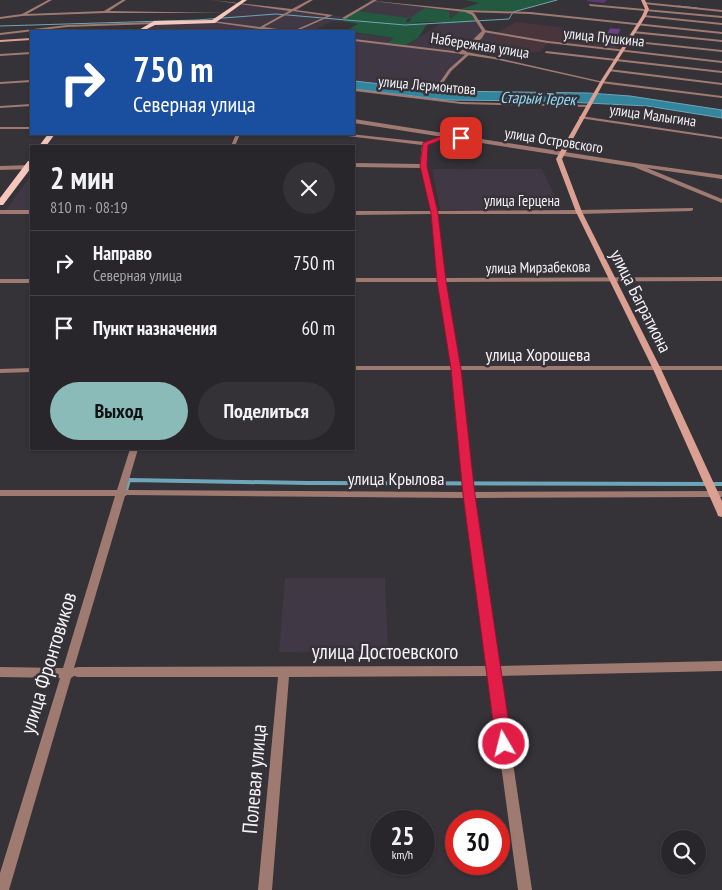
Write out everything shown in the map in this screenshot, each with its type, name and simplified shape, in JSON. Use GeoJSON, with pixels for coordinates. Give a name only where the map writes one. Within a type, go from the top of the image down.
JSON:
{"type":"FeatureCollection","features":[{"type":"Feature","properties":{"kind":"main road"},"geometry":{"type":"LineString","coordinates":[[142,30],[154,23],[214,22],[224,12],[245,0]]}},
{"type":"Feature","properties":{"kind":"main road"},"geometry":{"type":"LineString","coordinates":[[562,154],[588,105],[644,16],[647,9],[643,2]]}},
{"type":"Feature","properties":{"kind":"main road"},"geometry":{"type":"LineString","coordinates":[[0,41],[30,39]]}},
{"type":"Feature","properties":{"kind":"main road","name":"улица Багратиона"},"geometry":{"type":"LineString","coordinates":[[562,154],[559,159],[579,212],[718,493],[722,513]]}},
{"type":"Feature","properties":{"kind":"main road"},"geometry":{"type":"LineString","coordinates":[[0,204],[30,166]]}},
{"type":"Feature","properties":{"kind":"street"},"geometry":{"type":"LineString","coordinates":[[22,15],[50,0]]}},
{"type":"Feature","properties":{"kind":"street"},"geometry":{"type":"LineString","coordinates":[[105,12],[124,0]]}},
{"type":"Feature","properties":{"kind":"street"},"geometry":{"type":"LineString","coordinates":[[213,0],[331,14],[297,30]]}},
{"type":"Feature","properties":{"kind":"street"},"geometry":{"type":"LineString","coordinates":[[260,28],[311,0]]}},
{"type":"Feature","properties":{"kind":"street"},"geometry":{"type":"LineString","coordinates":[[366,0],[466,11],[530,13],[722,32]]}},
{"type":"Feature","properties":{"kind":"street"},"geometry":{"type":"LineString","coordinates":[[344,18],[374,0]]}},
{"type":"Feature","properties":{"kind":"street"},"geometry":{"type":"LineString","coordinates":[[634,2],[722,12]]}},
{"type":"Feature","properties":{"kind":"street"},"geometry":{"type":"LineString","coordinates":[[590,5],[722,17]]}},
{"type":"Feature","properties":{"kind":"street"},"geometry":{"type":"LineString","coordinates":[[462,53],[484,31],[473,14],[466,11]]}},
{"type":"Feature","properties":{"kind":"street"},"geometry":{"type":"LineString","coordinates":[[0,18],[22,15],[105,12],[224,12]]}},
{"type":"Feature","properties":{"kind":"street"},"geometry":{"type":"LineString","coordinates":[[644,16],[722,24]]}},
{"type":"Feature","properties":{"kind":"street"},"geometry":{"type":"LineString","coordinates":[[214,22],[279,30]]}},
{"type":"Feature","properties":{"kind":"street"},"geometry":{"type":"LineString","coordinates":[[34,30],[67,26],[154,23]]}},
{"type":"Feature","properties":{"kind":"street"},"geometry":{"type":"LineString","coordinates":[[0,34],[30,30]]}},
{"type":"Feature","properties":{"kind":"street","name":"улица Пушкина"},"geometry":{"type":"LineString","coordinates":[[484,31],[548,42],[722,62]]}},
{"type":"Feature","properties":{"kind":"street"},"geometry":{"type":"LineString","coordinates":[[634,32],[722,42]]}},
{"type":"Feature","properties":{"kind":"street","name":"Набережная улица"},"geometry":{"type":"LineString","coordinates":[[355,40],[468,54],[602,82]]}},
{"type":"Feature","properties":{"kind":"street"},"geometry":{"type":"LineString","coordinates":[[628,41],[722,51]]}},
{"type":"Feature","properties":{"kind":"street"},"geometry":{"type":"LineString","coordinates":[[546,52],[722,72]]}},
{"type":"Feature","properties":{"kind":"street"},"geometry":{"type":"LineString","coordinates":[[0,56],[30,53]]}},
{"type":"Feature","properties":{"kind":"street"},"geometry":{"type":"LineString","coordinates":[[436,91],[450,70],[468,54]]}},
{"type":"Feature","properties":{"kind":"street"},"geometry":{"type":"LineString","coordinates":[[609,70],[722,84]]}},
{"type":"Feature","properties":{"kind":"street"},"geometry":{"type":"LineString","coordinates":[[0,82],[30,81]]}},
{"type":"Feature","properties":{"kind":"street"},"geometry":{"type":"LineString","coordinates":[[602,82],[722,97]]}},
{"type":"Feature","properties":{"kind":"street","name":"улица Лермонтова"},"geometry":{"type":"LineString","coordinates":[[355,90],[461,103],[588,105]]}},
{"type":"Feature","properties":{"kind":"street"},"geometry":{"type":"LineString","coordinates":[[0,107],[30,105]]}},
{"type":"Feature","properties":{"kind":"street","name":"улица Малыгина"},"geometry":{"type":"LineString","coordinates":[[581,117],[722,138]]}},
{"type":"Feature","properties":{"kind":"street","name":"улица Островского"},"geometry":{"type":"LineString","coordinates":[[355,121],[722,177]]}},
{"type":"Feature","properties":{"kind":"street"},"geometry":{"type":"LineString","coordinates":[[0,128],[30,128]]}},
{"type":"Feature","properties":{"kind":"street"},"geometry":{"type":"LineString","coordinates":[[348,135],[425,144],[446,136]]}},
{"type":"Feature","properties":{"kind":"street"},"geometry":{"type":"LineString","coordinates":[[425,144],[423,166],[434,213],[442,281],[456,369],[469,495],[525,890]]}},
{"type":"Feature","properties":{"kind":"street"},"geometry":{"type":"LineString","coordinates":[[355,165],[423,166]]}},
{"type":"Feature","properties":{"kind":"street"},"geometry":{"type":"LineString","coordinates":[[635,165],[722,201]]}},
{"type":"Feature","properties":{"kind":"street"},"geometry":{"type":"LineString","coordinates":[[0,168],[30,166]]}},
{"type":"Feature","properties":{"kind":"street","name":"улица Герцена"},"geometry":{"type":"LineString","coordinates":[[355,213],[579,212],[691,209]]}},
{"type":"Feature","properties":{"kind":"street"},"geometry":{"type":"LineString","coordinates":[[0,212],[30,212]]}},
{"type":"Feature","properties":{"kind":"street","name":"улица Мирзабекова"},"geometry":{"type":"LineString","coordinates":[[355,280],[722,279]]}},
{"type":"Feature","properties":{"kind":"street"},"geometry":{"type":"LineString","coordinates":[[0,281],[30,281]]}},
{"type":"Feature","properties":{"kind":"street","name":"улица Хорошева"},"geometry":{"type":"LineString","coordinates":[[355,368],[722,368]]}},
{"type":"Feature","properties":{"kind":"street"},"geometry":{"type":"LineString","coordinates":[[0,370],[30,370]]}},
{"type":"Feature","properties":{"kind":"street","name":"улица Фронтовиков"},"geometry":{"type":"LineString","coordinates":[[2,890],[71,673],[124,493],[134,450]]}},
{"type":"Feature","properties":{"kind":"street","name":"улица Крылова"},"geometry":{"type":"LineString","coordinates":[[0,493],[469,495],[718,493]]}},
{"type":"Feature","properties":{"kind":"street","name":"улица Достоевского"},"geometry":{"type":"LineString","coordinates":[[0,672],[284,672],[722,666]]}},
{"type":"Feature","properties":{"kind":"street","name":"Полевая улица"},"geometry":{"type":"LineString","coordinates":[[265,890],[284,672]]}},
{"type":"Feature","properties":{"kind":"shaded area"},"geometry":{"type":"Polygon","coordinates":[[[373,1],[460,11],[443,23],[478,21],[485,31],[548,42],[540,52],[468,54],[435,91],[355,82],[355,33],[394,38],[387,43],[406,46],[442,23],[389,16],[349,16],[373,1]]]}},
{"type":"Feature","properties":{"kind":"shaded area"},"geometry":{"type":"Polygon","coordinates":[[[239,4],[346,17],[341,22],[333,21],[316,29],[321,30],[145,30],[155,25],[218,22],[239,4]]]}},
{"type":"Feature","properties":{"kind":"shaded area"},"geometry":{"type":"Polygon","coordinates":[[[516,22],[625,36],[617,50],[549,42],[540,52],[489,45],[497,33],[516,22]]]}},
{"type":"Feature","properties":{"kind":"shaded area"},"geometry":{"type":"Polygon","coordinates":[[[432,169],[542,169],[561,209],[440,210],[432,169]]]}},
{"type":"Feature","properties":{"kind":"shaded area"},"geometry":{"type":"Polygon","coordinates":[[[30,176],[30,210],[6,210],[30,176]]]}},
{"type":"Feature","properties":{"kind":"shaded area"},"geometry":{"type":"Polygon","coordinates":[[[285,578],[385,578],[388,651],[279,652],[285,578]]]}},
{"type":"Feature","properties":{"kind":"green space"},"geometry":{"type":"Polygon","coordinates":[[[465,0],[556,0],[512,12],[461,9],[479,3],[465,0]]]}},
{"type":"Feature","properties":{"kind":"green space"},"geometry":{"type":"Polygon","coordinates":[[[425,8],[449,11],[450,19],[460,11],[466,12],[478,21],[442,24],[444,22],[409,22],[412,19],[410,18],[425,8]]]}},
{"type":"Feature","properties":{"kind":"green space"},"geometry":{"type":"Polygon","coordinates":[[[357,11],[408,18],[406,22],[428,23],[418,38],[406,45],[387,43],[394,38],[347,30],[358,24],[342,21],[345,17],[357,11]]]}},
{"type":"Feature","properties":{"kind":"water","name":"Старый Терек"},"geometry":{"type":"Polygon","coordinates":[[[355,81],[445,91],[588,93],[630,96],[722,110],[722,118],[647,106],[547,101],[446,100],[355,89],[355,81]]]}},
{"type":"Feature","properties":{"kind":"building"},"geometry":{"type":"Polygon","coordinates":[[[610,28],[621,29],[616,38],[605,37],[610,28]]]}},
{"type":"Feature","properties":{"kind":"waterway"},"geometry":{"type":"LineString","coordinates":[[0,26],[197,20],[276,14],[405,25],[509,19],[513,12],[557,0]]}},
{"type":"Feature","properties":{"kind":"waterway"},"geometry":{"type":"LineString","coordinates":[[678,6],[697,8]]}},
{"type":"Feature","properties":{"kind":"waterway"},"geometry":{"type":"LineString","coordinates":[[125,494],[129,480],[308,483],[722,484]]}},
{"type":"Feature","properties":{"kind":"route"},"geometry":{"type":"LineString","coordinates":[[461,138],[446,136],[425,144],[423,166],[434,213],[442,281],[456,369],[469,495],[504,744]]}}]}
